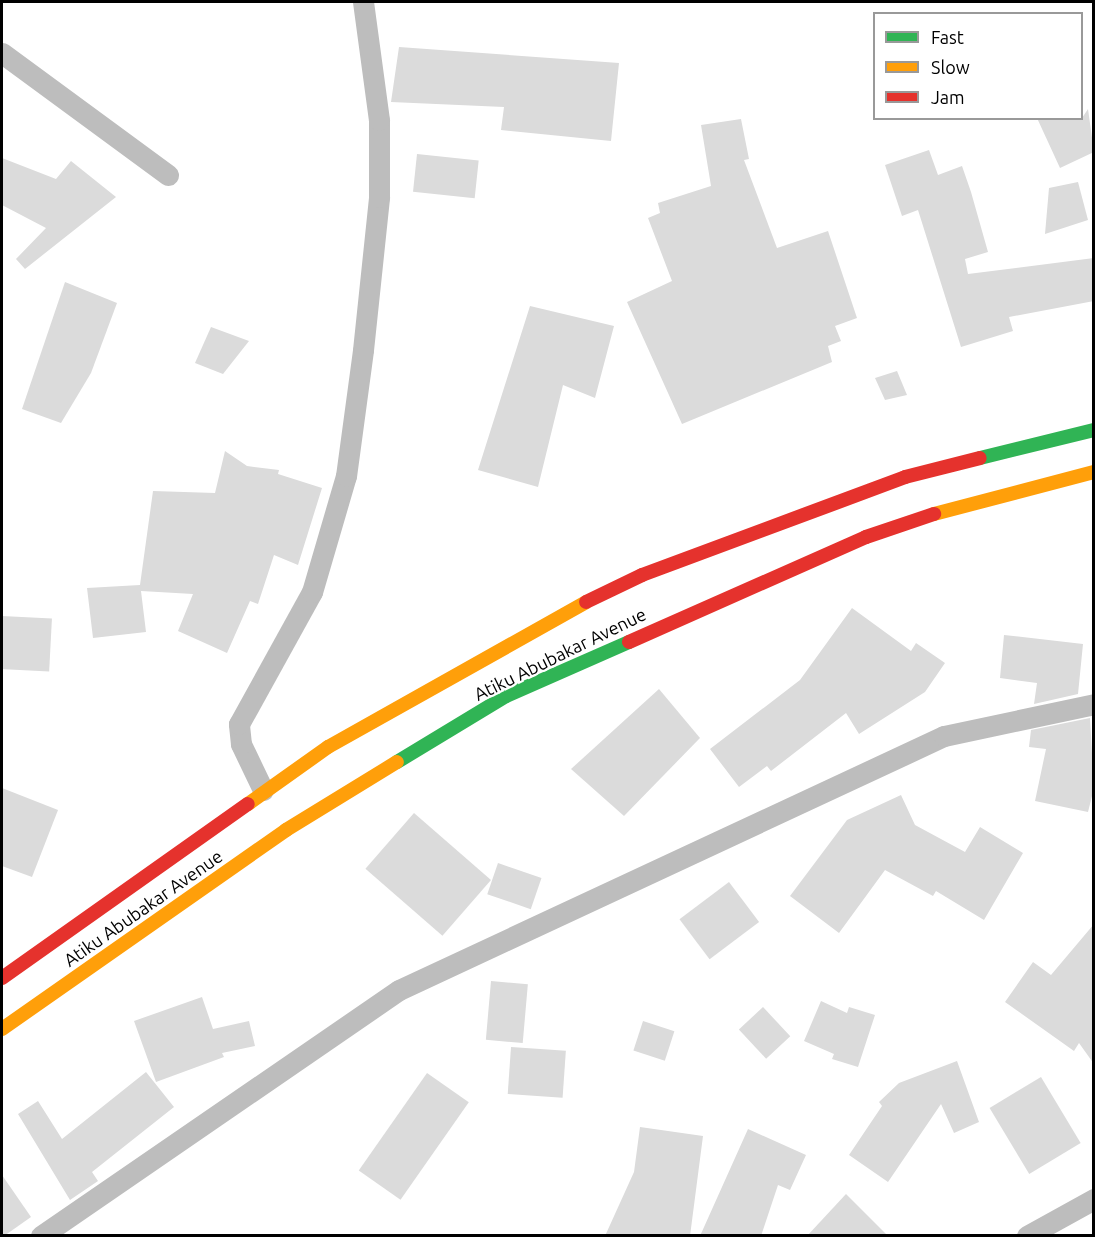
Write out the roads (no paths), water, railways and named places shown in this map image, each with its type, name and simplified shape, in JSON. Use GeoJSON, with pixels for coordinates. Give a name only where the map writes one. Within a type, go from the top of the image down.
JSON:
{"type":"FeatureCollection","features":[{"type":"Feature","properties":{"kind":"main road","name":"Atiku Abubakar Avenue"},"geometry":{"type":"LineString","coordinates":[[2,978],[263,790],[550,619],[642,575],[905,477],[1094,430]]}},
{"type":"Feature","properties":{"kind":"main road","name":"Atiku Abubakar Avenue"},"geometry":{"type":"LineString","coordinates":[[2,1029],[286,830],[506,696],[866,537],[963,504],[1094,472]]}},
{"type":"Feature","properties":{"kind":"street"},"geometry":{"type":"LineString","coordinates":[[263,790],[241,744],[239,724],[247,701],[312,592],[346,476],[363,350],[379,197],[379,120],[363,2]]}},
{"type":"Feature","properties":{"kind":"street"},"geometry":{"type":"LineString","coordinates":[[2,53],[168,175]]}},
{"type":"Feature","properties":{"kind":"street"},"geometry":{"type":"LineString","coordinates":[[40,1236],[399,990],[944,736],[1094,704]]}},
{"type":"Feature","properties":{"kind":"street"},"geometry":{"type":"LineString","coordinates":[[1027,1236],[1094,1199]]}}]}
